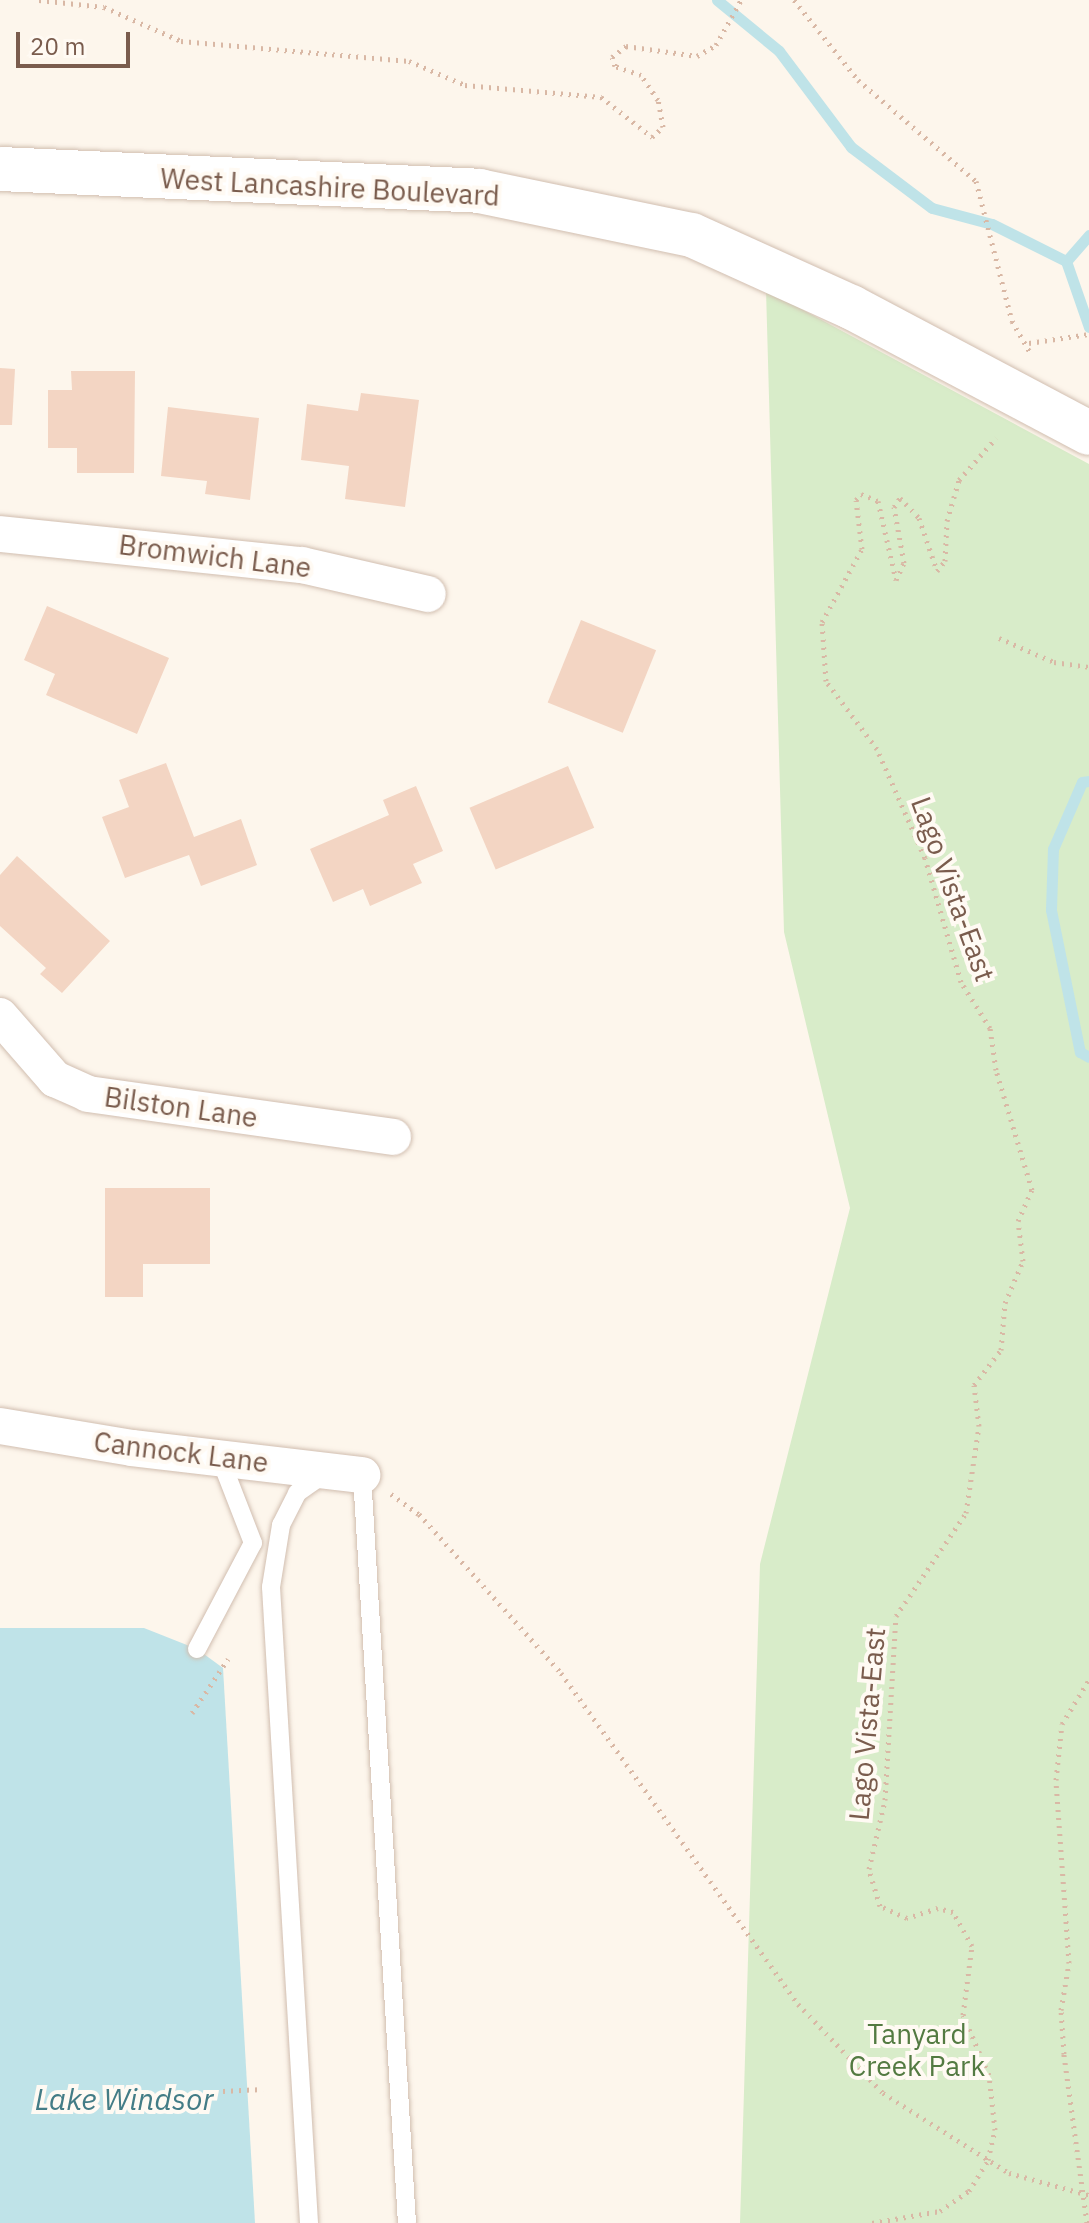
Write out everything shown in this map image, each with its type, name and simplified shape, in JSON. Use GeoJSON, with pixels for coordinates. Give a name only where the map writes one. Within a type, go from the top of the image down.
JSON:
{"type":"FeatureCollection","features":[{"type":"Feature","properties":{"kind":"main road","name":"West Lancashire Boulevard"},"geometry":{"type":"LineString","coordinates":[[0,169],[479,191],[692,235],[851,307],[1089,433]]}},
{"type":"Feature","properties":{"kind":"street","name":"Bromwich Lane"},"geometry":{"type":"LineString","coordinates":[[0,534],[302,565],[428,594]]}},
{"type":"Feature","properties":{"kind":"street","name":"Bilston Lane"},"geometry":{"type":"LineString","coordinates":[[0,1016],[55,1079],[88,1094],[393,1137]]}},
{"type":"Feature","properties":{"kind":"street","name":"Cannock Lane"},"geometry":{"type":"LineString","coordinates":[[0,1426],[220,1458],[346,1472]]}},
{"type":"Feature","properties":{"kind":"lane"},"geometry":{"type":"LineString","coordinates":[[197,1649],[253,1543],[220,1458]]}},
{"type":"Feature","properties":{"kind":"lane"},"geometry":{"type":"LineString","coordinates":[[309,2223],[271,1587],[281,1525],[297,1493],[346,1472],[407,2223]]}},
{"type":"Feature","properties":{"kind":"path"},"geometry":{"type":"LineString","coordinates":[[39,0],[104,7],[181,41],[409,61],[465,85],[601,97],[652,137],[663,127],[658,100],[641,75],[615,66],[612,57],[626,46],[697,56],[716,45],[741,0]]}},
{"type":"Feature","properties":{"kind":"path"},"geometry":{"type":"LineString","coordinates":[[794,0],[858,80],[976,181],[1012,321],[1029,343],[1030,352]]}},
{"type":"Feature","properties":{"kind":"path"},"geometry":{"type":"LineString","coordinates":[[1029,343],[1089,334]]}},
{"type":"Feature","properties":{"kind":"path","name":"Lago Vista-East"},"geometry":{"type":"LineString","coordinates":[[872,2223],[940,2211],[969,2191],[988,2160],[996,2109],[963,2015],[972,1946],[953,1912],[938,1908],[907,1918],[880,1906],[869,1869],[885,1800],[896,1616],[966,1513],[979,1426],[974,1385],[1001,1350],[1005,1303],[1023,1261],[1018,1221],[1032,1190],[996,1070],[990,1028],[961,982],[925,858],[877,749],[826,681],[822,622],[862,549],[856,500],[861,494],[878,501],[896,580],[904,563],[894,507],[900,498],[919,518],[937,571],[945,561],[947,521],[959,480],[996,438]]}},
{"type":"Feature","properties":{"kind":"path"},"geometry":{"type":"LineString","coordinates":[[999,638],[1054,662],[1089,667]]}},
{"type":"Feature","properties":{"kind":"path"},"geometry":{"type":"LineString","coordinates":[[346,1472],[419,1514],[561,1673],[798,2004],[883,2093],[1009,2173],[1082,2190],[1089,2195]]}},
{"type":"Feature","properties":{"kind":"path"},"geometry":{"type":"LineString","coordinates":[[192,1713],[228,1659]]}},
{"type":"Feature","properties":{"kind":"path"},"geometry":{"type":"LineString","coordinates":[[1087,2223],[1062,2024],[1069,1963],[1056,1780],[1062,1724],[1089,1680]]}},
{"type":"Feature","properties":{"kind":"path"},"geometry":{"type":"LineString","coordinates":[[223,2091],[263,2089]]}},
{"type":"Feature","properties":{"kind":"green space","name":"Tanyard Creek Park"},"geometry":{"type":"Polygon","coordinates":[[[766,290],[1089,464],[1089,2223],[740,2223],[760,1564],[850,1208],[784,932],[766,290]]]}},
{"type":"Feature","properties":{"kind":"water","name":"Lake Windsor"},"geometry":{"type":"Polygon","coordinates":[[[0,1628],[144,1628],[197,1649],[223,1668],[255,2223],[0,2223],[0,1628]]]}},
{"type":"Feature","properties":{"kind":"building"},"geometry":{"type":"Polygon","coordinates":[[[0,368],[15,369],[12,425],[0,425],[0,368]]]}},
{"type":"Feature","properties":{"kind":"building"},"geometry":{"type":"Polygon","coordinates":[[[71,371],[135,371],[134,473],[77,473],[77,448],[48,448],[48,390],[72,390],[71,371]]]}},
{"type":"Feature","properties":{"kind":"building"},"geometry":{"type":"Polygon","coordinates":[[[361,393],[419,400],[405,507],[345,499],[349,466],[301,460],[307,404],[358,411],[361,393]]]}},
{"type":"Feature","properties":{"kind":"building"},"geometry":{"type":"Polygon","coordinates":[[[168,407],[259,418],[250,500],[205,494],[207,481],[161,476],[168,407]]]}},
{"type":"Feature","properties":{"kind":"building"},"geometry":{"type":"Polygon","coordinates":[[[47,606],[169,658],[137,734],[46,695],[55,674],[24,660],[47,606]]]}},
{"type":"Feature","properties":{"kind":"building"},"geometry":{"type":"Polygon","coordinates":[[[581,620],[656,650],[623,733],[548,703],[581,620]]]}},
{"type":"Feature","properties":{"kind":"building"},"geometry":{"type":"Polygon","coordinates":[[[166,763],[194,837],[241,819],[257,865],[201,886],[189,855],[125,878],[102,817],[129,807],[119,780],[166,763]]]}},
{"type":"Feature","properties":{"kind":"building"},"geometry":{"type":"Polygon","coordinates":[[[568,766],[594,828],[496,869],[470,808],[568,766]]]}},
{"type":"Feature","properties":{"kind":"building"},"geometry":{"type":"Polygon","coordinates":[[[416,786],[443,851],[413,864],[422,883],[370,906],[363,889],[333,902],[310,849],[389,815],[383,800],[416,786]]]}},
{"type":"Feature","properties":{"kind":"building"},"geometry":{"type":"Polygon","coordinates":[[[17,856],[110,941],[62,993],[40,974],[46,968],[0,926],[0,875],[17,856]]]}},
{"type":"Feature","properties":{"kind":"building"},"geometry":{"type":"Polygon","coordinates":[[[105,1188],[210,1188],[210,1264],[143,1264],[143,1297],[105,1297],[105,1188]]]}},
{"type":"Feature","properties":{"kind":"waterway"},"geometry":{"type":"LineString","coordinates":[[717,0],[779,51],[851,147],[932,208],[992,224],[1066,261]]}},
{"type":"Feature","properties":{"kind":"waterway"},"geometry":{"type":"LineString","coordinates":[[1089,235],[1066,261],[1089,327]]}},
{"type":"Feature","properties":{"kind":"waterway"},"geometry":{"type":"LineString","coordinates":[[1089,781],[1082,782],[1053,849],[1051,910],[1080,1052],[1089,1057]]}}]}
